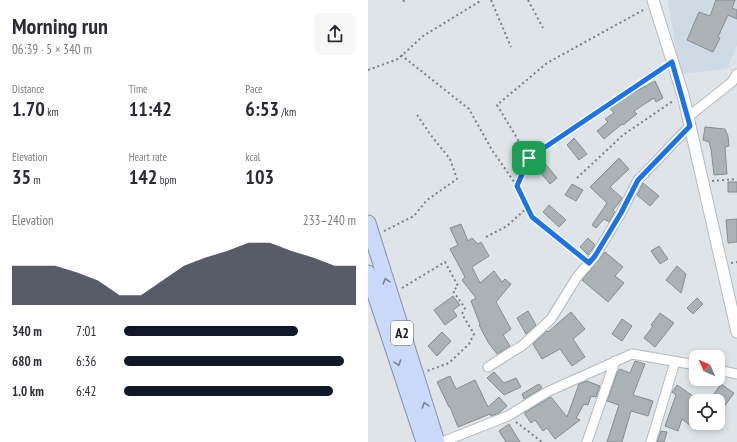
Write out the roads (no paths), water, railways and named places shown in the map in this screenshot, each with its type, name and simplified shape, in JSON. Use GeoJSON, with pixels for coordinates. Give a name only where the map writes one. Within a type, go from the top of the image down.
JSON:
{"type":"FeatureCollection","features":[{"type":"Feature","properties":{"kind":"highway","name":"A2"},"geometry":{"type":"LineString","coordinates":[[370,230],[437,442]]}},
{"type":"Feature","properties":{"kind":"highway","name":"A2"},"geometry":{"type":"LineString","coordinates":[[368,273],[424,442]]}},
{"type":"Feature","properties":{"kind":"street"},"geometry":{"type":"LineString","coordinates":[[654,2],[683,95],[737,332]]}},
{"type":"Feature","properties":{"kind":"street"},"geometry":{"type":"LineString","coordinates":[[488,367],[524,345],[551,319],[577,277],[595,256],[621,213],[638,180],[689,122],[732,82],[737,74]]}},
{"type":"Feature","properties":{"kind":"street"},"geometry":{"type":"LineString","coordinates":[[442,442],[508,416],[547,392],[615,360],[632,354],[689,364]]}},
{"type":"Feature","properties":{"kind":"street"},"geometry":{"type":"LineString","coordinates":[[587,442],[615,360]]}},
{"type":"Feature","properties":{"kind":"street"},"geometry":{"type":"LineString","coordinates":[[651,442],[675,362]]}},
{"type":"Feature","properties":{"kind":"street"},"geometry":{"type":"LineString","coordinates":[[725,371],[737,374]]}}]}
